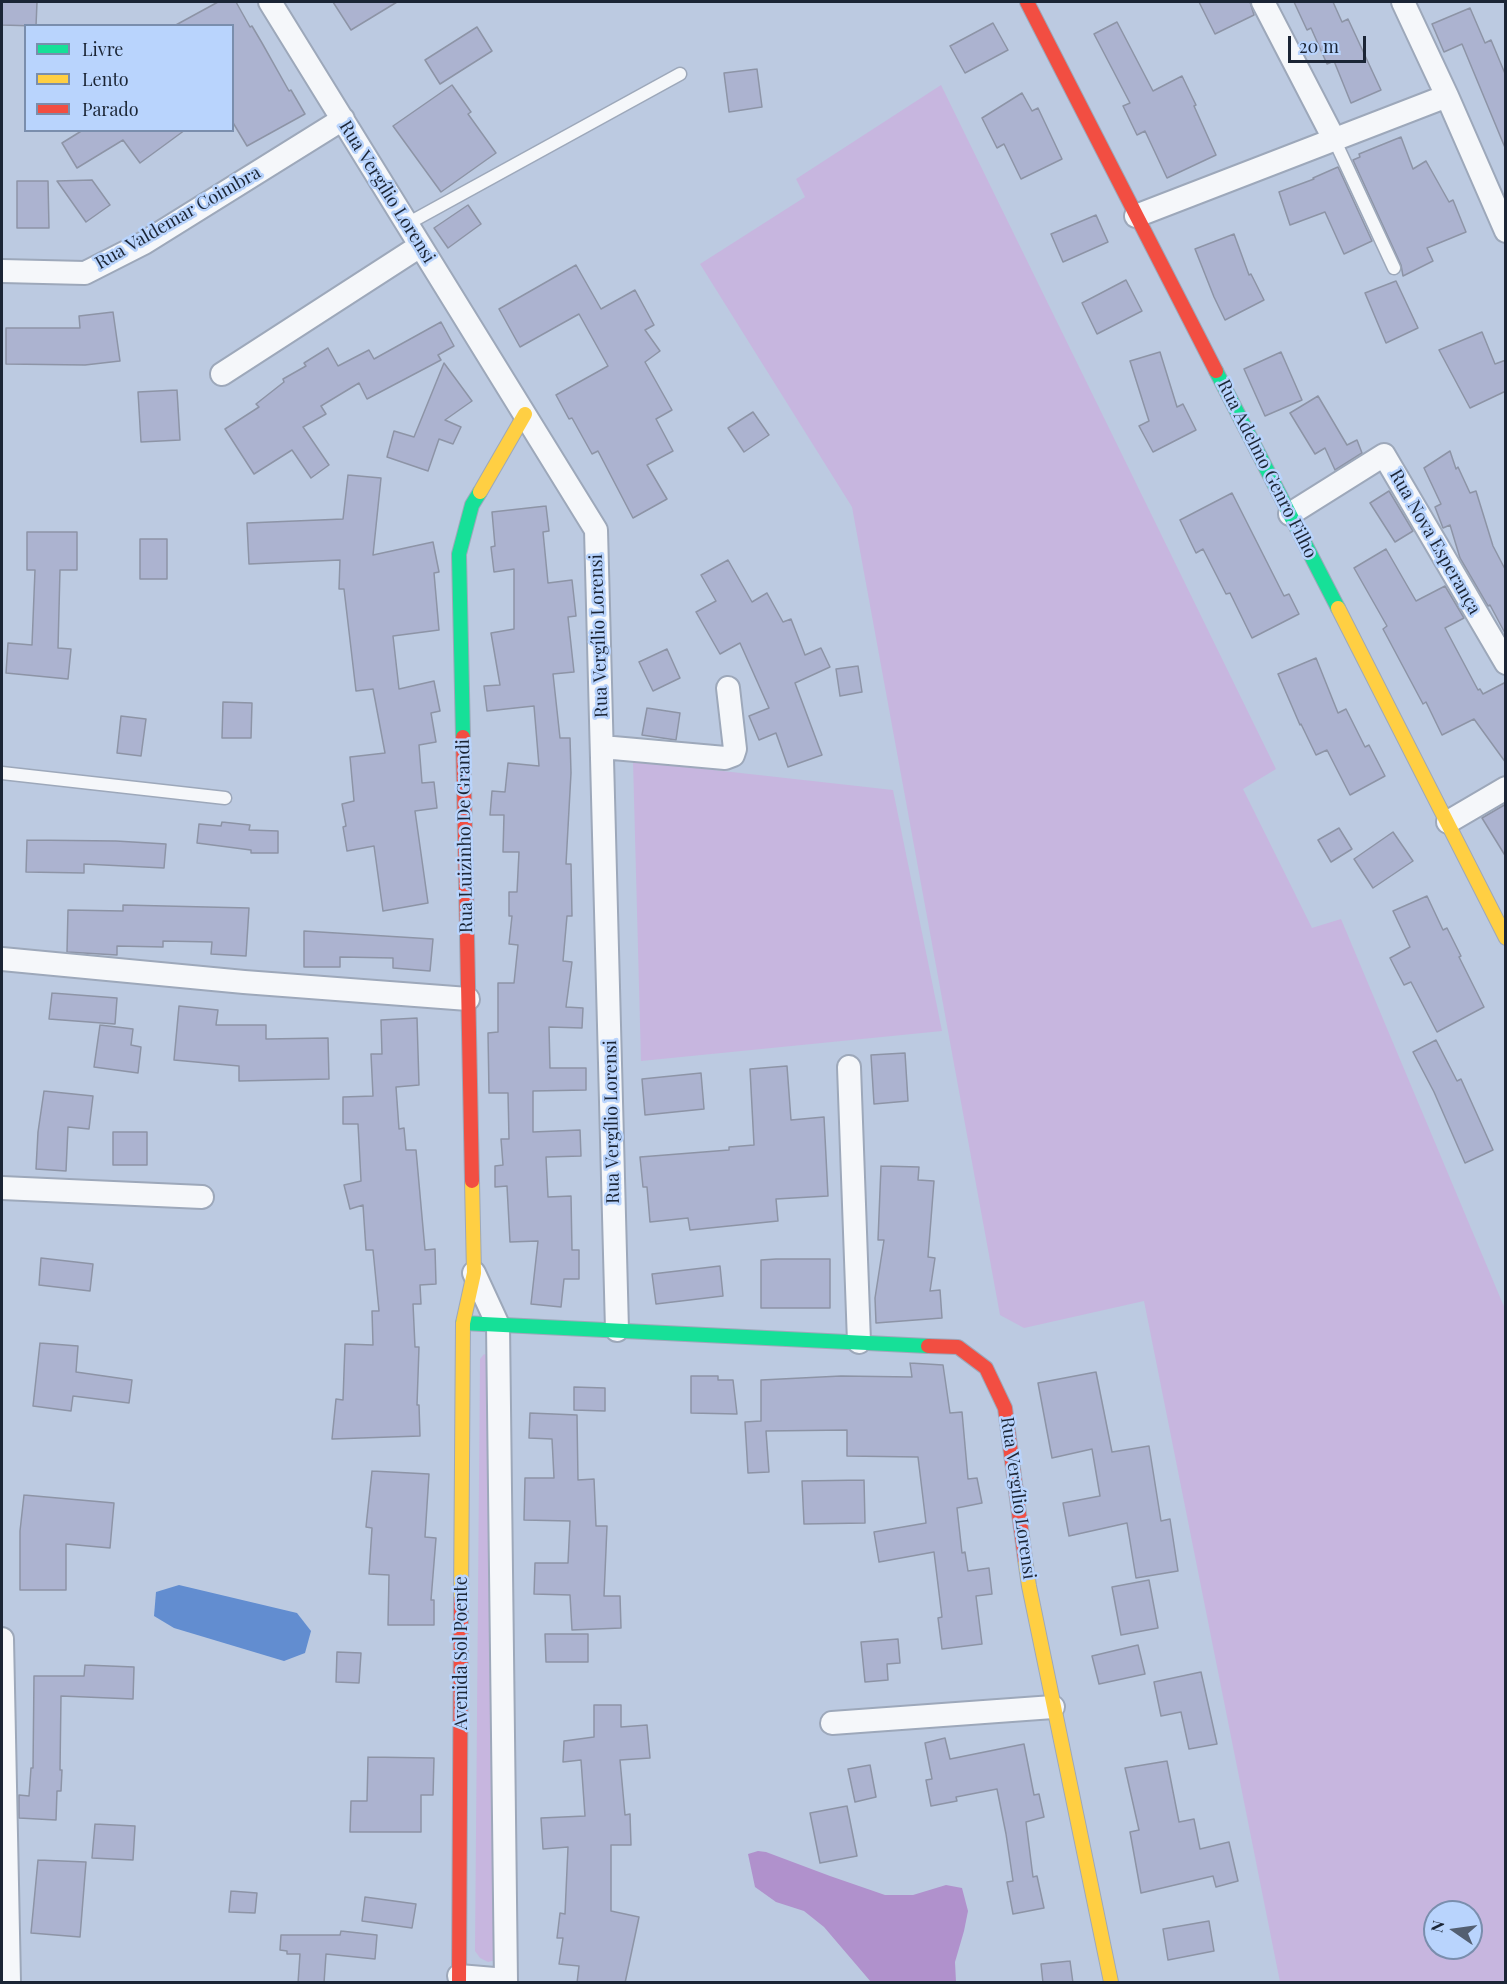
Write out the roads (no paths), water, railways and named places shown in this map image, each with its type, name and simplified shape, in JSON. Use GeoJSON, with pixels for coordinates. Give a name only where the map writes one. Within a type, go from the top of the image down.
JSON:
{"type":"FeatureCollection","features":[{"type":"Feature","properties":{"kind":"street","name":"Rua Vergílio Lorensi"},"geometry":{"type":"LineString","coordinates":[[270,2],[596,530],[617,1330],[958,1347],[986,1368],[1005,1408],[1029,1586],[1111,1983]]}},
{"type":"Feature","properties":{"kind":"street","name":"Rua Adelmo Genro Filho"},"geometry":{"type":"LineString","coordinates":[[1027,2],[1506,938]]}},
{"type":"Feature","properties":{"kind":"street"},"geometry":{"type":"LineString","coordinates":[[1263,2],[1334,139]]}},
{"type":"Feature","properties":{"kind":"street"},"geometry":{"type":"LineString","coordinates":[[1403,2],[1506,231]]}},
{"type":"Feature","properties":{"kind":"street"},"geometry":{"type":"LineString","coordinates":[[1136,216],[1447,96]]}},
{"type":"Feature","properties":{"kind":"street","name":"Rua Valdemar Coimbra"},"geometry":{"type":"LineString","coordinates":[[2,271],[85,273],[144,243],[343,119]]}},
{"type":"Feature","properties":{"kind":"street"},"geometry":{"type":"LineString","coordinates":[[222,374],[420,246]]}},
{"type":"Feature","properties":{"kind":"street","name":"Rua Luizinho De Grandi"},"geometry":{"type":"LineString","coordinates":[[463,1323],[474,1274],[459,554],[472,505],[525,414]]}},
{"type":"Feature","properties":{"kind":"street","name":"Rua Nova Esperança"},"geometry":{"type":"LineString","coordinates":[[1290,514],[1384,455],[1506,663]]}},
{"type":"Feature","properties":{"kind":"street"},"geometry":{"type":"LineString","coordinates":[[602,747],[725,758],[733,755],[735,749],[728,688]]}},
{"type":"Feature","properties":{"kind":"street"},"geometry":{"type":"LineString","coordinates":[[1448,822],[1506,788]]}},
{"type":"Feature","properties":{"kind":"street"},"geometry":{"type":"LineString","coordinates":[[2,959],[244,982],[468,999]]}},
{"type":"Feature","properties":{"kind":"street"},"geometry":{"type":"LineString","coordinates":[[849,1067],[859,1342]]}},
{"type":"Feature","properties":{"kind":"street"},"geometry":{"type":"LineString","coordinates":[[2,1188],[202,1197]]}},
{"type":"Feature","properties":{"kind":"street","name":"Rua Luizinho De Grandi"},"geometry":{"type":"LineString","coordinates":[[474,1274],[498,1325]]}},
{"type":"Feature","properties":{"kind":"street"},"geometry":{"type":"LineString","coordinates":[[463,1323],[617,1330]]}},
{"type":"Feature","properties":{"kind":"street","name":"Avenida Sol Poente"},"geometry":{"type":"LineString","coordinates":[[459,1979],[463,1323]]}},
{"type":"Feature","properties":{"kind":"street"},"geometry":{"type":"LineString","coordinates":[[459,1979],[506,1981],[498,1325]]}},
{"type":"Feature","properties":{"kind":"street"},"geometry":{"type":"LineString","coordinates":[[2,1639],[9,1983]]}},
{"type":"Feature","properties":{"kind":"street"},"geometry":{"type":"LineString","coordinates":[[832,1723],[1053,1707]]}},
{"type":"Feature","properties":{"kind":"lane"},"geometry":{"type":"LineString","coordinates":[[407,224],[680,74]]}},
{"type":"Feature","properties":{"kind":"lane"},"geometry":{"type":"LineString","coordinates":[[1334,139],[1394,268]]}},
{"type":"Feature","properties":{"kind":"lane"},"geometry":{"type":"LineString","coordinates":[[2,773],[225,798]]}},
{"type":"Feature","properties":{"kind":"water"},"geometry":{"type":"Polygon","coordinates":[[[179,1585],[297,1613],[311,1631],[305,1653],[284,1661],[174,1628],[154,1616],[156,1592],[179,1585]]]}}]}
